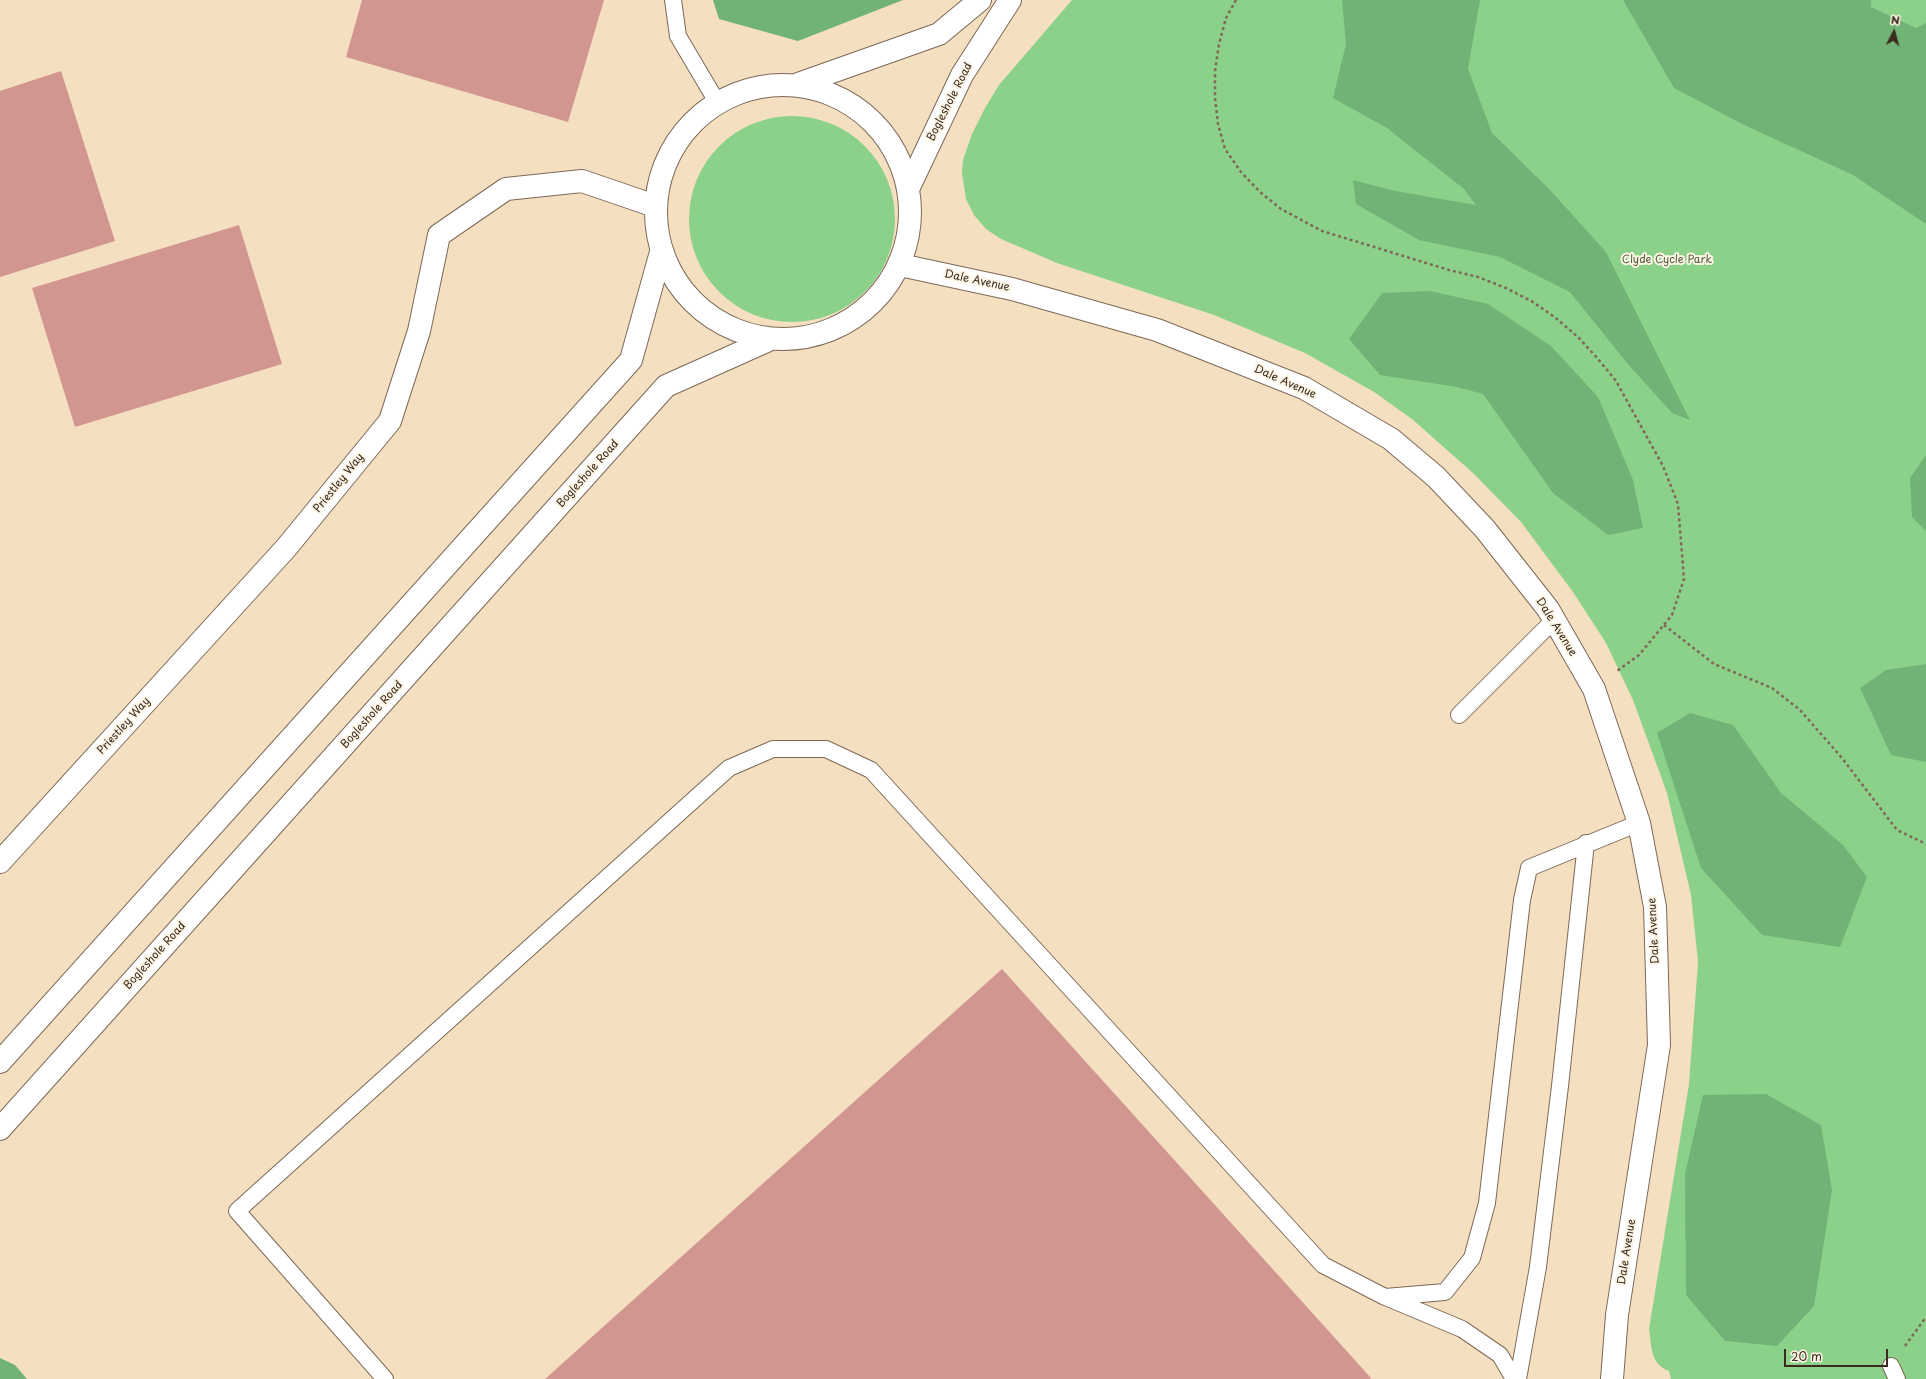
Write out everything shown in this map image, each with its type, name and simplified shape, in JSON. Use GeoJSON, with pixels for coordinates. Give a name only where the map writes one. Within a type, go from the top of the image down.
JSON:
{"type":"FeatureCollection","features":[{"type":"Feature","properties":{"kind":"street"},"geometry":{"type":"LineString","coordinates":[[798,84],[837,96],[871,118],[895,150],[909,187],[911,227],[900,265],[878,298],[848,322],[811,337],[771,339],[735,330],[704,312],[678,285],[661,252],[656,229],[655,206],[664,164],[685,129],[717,102],[756,86],[798,84],[939,34],[980,0]]}},
{"type":"Feature","properties":{"kind":"street","name":"Bogleshole Road"},"geometry":{"type":"LineString","coordinates":[[909,187],[962,75],[1010,0]]}},
{"type":"Feature","properties":{"kind":"street","name":"Priestley Way"},"geometry":{"type":"LineString","coordinates":[[0,862],[286,548],[390,421],[419,331],[439,235],[506,189],[582,181],[655,206]]}},
{"type":"Feature","properties":{"kind":"street"},"geometry":{"type":"LineString","coordinates":[[0,1062],[631,360],[661,252]]}},
{"type":"Feature","properties":{"kind":"street","name":"Dale Avenue"},"geometry":{"type":"LineString","coordinates":[[900,265],[1012,289],[1156,330],[1304,388],[1391,439],[1436,477],[1485,529],[1548,610],[1553,621],[1594,689],[1639,823],[1655,907],[1659,1045],[1617,1315],[1612,1379]]}},
{"type":"Feature","properties":{"kind":"street","name":"Bogleshole Road"},"geometry":{"type":"LineString","coordinates":[[0,1130],[666,386],[771,339]]}},
{"type":"Feature","properties":{"kind":"lane"},"geometry":{"type":"LineString","coordinates":[[673,0],[678,36],[717,102]]}},
{"type":"Feature","properties":{"kind":"lane"},"geometry":{"type":"LineString","coordinates":[[1459,715],[1553,621]]}},
{"type":"Feature","properties":{"kind":"lane"},"geometry":{"type":"LineString","coordinates":[[385,1379],[237,1211],[729,768],[773,749],[826,750],[871,770],[1323,1266],[1385,1297],[1462,1329],[1500,1355],[1514,1379]]}},
{"type":"Feature","properties":{"kind":"lane"},"geometry":{"type":"LineString","coordinates":[[1385,1297],[1445,1292],[1472,1258],[1486,1203],[1522,900],[1529,868],[1586,843],[1639,823]]}},
{"type":"Feature","properties":{"kind":"lane"},"geometry":{"type":"LineString","coordinates":[[1518,1379],[1538,1267],[1560,1086],[1586,843]]}},
{"type":"Feature","properties":{"kind":"path"},"geometry":{"type":"LineString","coordinates":[[1236,0],[1226,18],[1218,44],[1214,98],[1218,124],[1225,149],[1241,172],[1260,192],[1281,209],[1322,231],[1449,270],[1478,277],[1506,288],[1532,302],[1557,319],[1579,338],[1616,382],[1663,466],[1678,504],[1684,579],[1672,615],[1664,625],[1639,655],[1594,689]]}},
{"type":"Feature","properties":{"kind":"path"},"geometry":{"type":"LineString","coordinates":[[1664,625],[1714,664],[1772,688],[1800,710],[1842,758],[1897,830],[1925,843]]}},
{"type":"Feature","properties":{"kind":"path"},"geometry":{"type":"LineString","coordinates":[[1894,1372],[1926,1317]]}},
{"type":"Feature","properties":{"kind":"green space"},"geometry":{"type":"Polygon","coordinates":[[[713,0],[903,0],[798,41],[719,19],[713,0]]]}},
{"type":"Feature","properties":{"kind":"green space","name":"Clyde Cycle Park"},"geometry":{"type":"Polygon","coordinates":[[[1072,0],[1926,0],[1926,1379],[1671,1379],[1669,1371],[1658,1364],[1653,1354],[1649,1329],[1689,1084],[1698,962],[1691,895],[1667,793],[1633,700],[1606,643],[1573,592],[1521,522],[1473,473],[1412,419],[1374,392],[1305,353],[1214,315],[1057,263],[1001,239],[986,229],[974,215],[966,199],[962,173],[963,160],[972,134],[999,85],[1072,0]]]}},
{"type":"Feature","properties":{"kind":"green space"},"geometry":{"type":"Polygon","coordinates":[[[1342,0],[1480,0],[1468,69],[1492,133],[1550,190],[1606,252],[1690,420],[1672,413],[1627,363],[1570,292],[1500,257],[1419,240],[1356,204],[1353,180],[1395,191],[1476,205],[1464,189],[1387,128],[1333,98],[1346,44],[1342,0]]]}},
{"type":"Feature","properties":{"kind":"green space"},"geometry":{"type":"Polygon","coordinates":[[[1623,0],[1871,0],[1871,7],[1916,28],[1926,23],[1926,224],[1853,175],[1742,124],[1674,88],[1623,0]]]}},
{"type":"Feature","properties":{"kind":"green space"},"geometry":{"type":"Polygon","coordinates":[[[782,116],[802,116],[822,120],[841,128],[865,146],[883,170],[891,189],[895,209],[895,229],[891,249],[883,268],[865,292],[841,310],[822,318],[802,322],[782,322],[762,318],[743,310],[727,299],[712,284],[701,268],[693,249],[689,229],[689,209],[693,189],[701,170],[712,154],[727,139],[743,128],[762,120],[782,116]]]}},
{"type":"Feature","properties":{"kind":"green space"},"geometry":{"type":"Polygon","coordinates":[[[1430,291],[1488,304],[1551,346],[1598,397],[1633,480],[1643,528],[1608,535],[1553,493],[1483,394],[1457,387],[1380,375],[1349,339],[1382,293],[1430,291]]]}},
{"type":"Feature","properties":{"kind":"green space"},"geometry":{"type":"Polygon","coordinates":[[[1926,455],[1926,531],[1912,517],[1910,478],[1926,455]]]}},
{"type":"Feature","properties":{"kind":"green space"},"geometry":{"type":"Polygon","coordinates":[[[1926,664],[1926,762],[1891,755],[1860,688],[1886,670],[1926,664]]]}},
{"type":"Feature","properties":{"kind":"green space"},"geometry":{"type":"Polygon","coordinates":[[[1690,713],[1733,725],[1781,793],[1843,845],[1867,877],[1840,947],[1762,935],[1701,868],[1657,733],[1690,713]]]}},
{"type":"Feature","properties":{"kind":"green space"},"geometry":{"type":"Polygon","coordinates":[[[1766,1094],[1821,1125],[1832,1190],[1814,1306],[1777,1346],[1725,1341],[1686,1295],[1685,1174],[1703,1095],[1766,1094]]]}},
{"type":"Feature","properties":{"kind":"green space"},"geometry":{"type":"Polygon","coordinates":[[[0,1358],[15,1365],[27,1379],[0,1379],[0,1358]]]}},
{"type":"Feature","properties":{"kind":"building"},"geometry":{"type":"Polygon","coordinates":[[[362,0],[604,0],[568,122],[346,57],[362,0]]]}},
{"type":"Feature","properties":{"kind":"building"},"geometry":{"type":"Polygon","coordinates":[[[61,71],[115,241],[0,277],[0,91],[61,71]]]}},
{"type":"Feature","properties":{"kind":"building"},"geometry":{"type":"Polygon","coordinates":[[[239,225],[282,364],[75,427],[32,288],[239,225]]]}},
{"type":"Feature","properties":{"kind":"building"},"geometry":{"type":"Polygon","coordinates":[[[1002,969],[1371,1378],[1370,1379],[545,1379],[1002,969]]]}}]}
